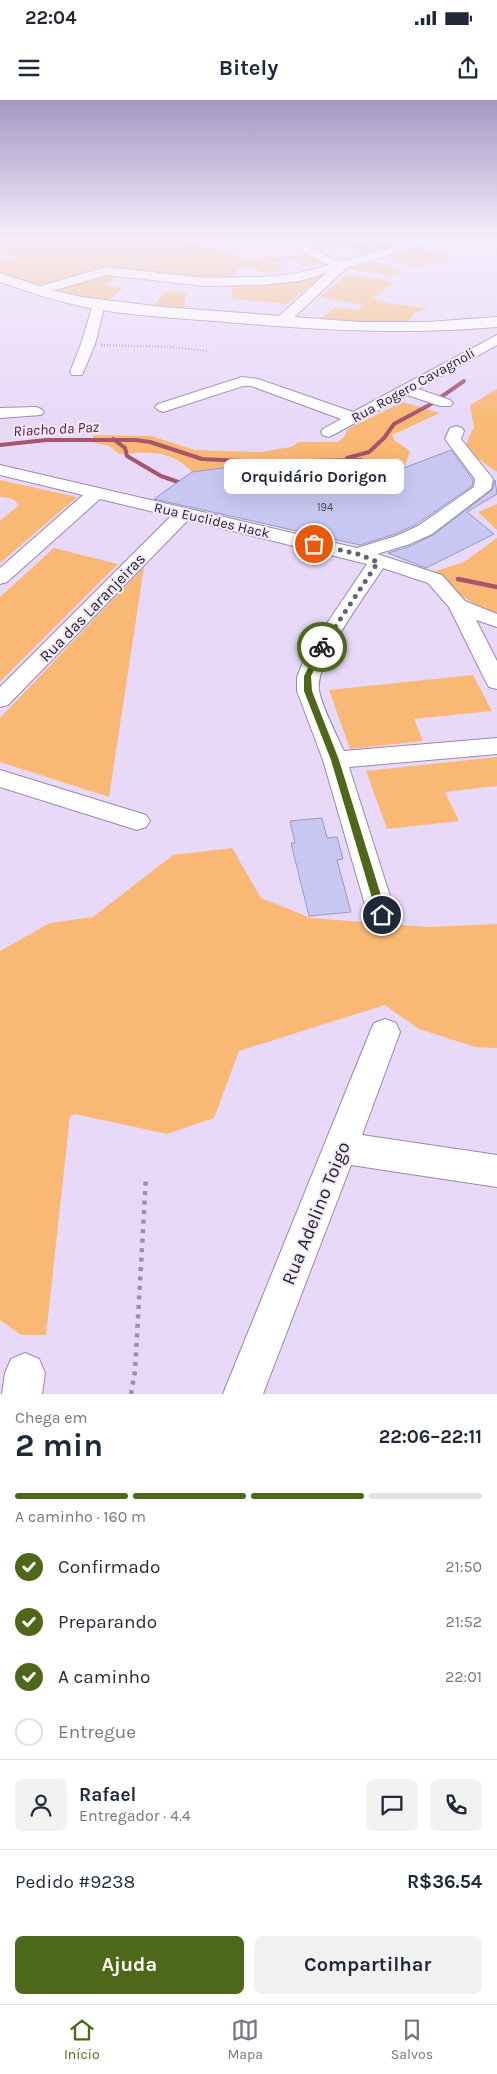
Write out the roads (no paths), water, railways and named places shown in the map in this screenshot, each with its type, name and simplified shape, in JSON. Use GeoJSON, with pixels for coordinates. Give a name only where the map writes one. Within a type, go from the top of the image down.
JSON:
{"type":"FeatureCollection","features":[{"type":"Feature","properties":{"kind":"main road"},"geometry":{"type":"LineString","coordinates":[[73,298],[99,304],[281,322],[378,328],[443,327],[497,322]]}},
{"type":"Feature","properties":{"kind":"street"},"geometry":{"type":"LineString","coordinates":[[281,322],[306,298]]}},
{"type":"Feature","properties":{"kind":"street"},"geometry":{"type":"LineString","coordinates":[[77,372],[88,344],[99,304]]}},
{"type":"Feature","properties":{"kind":"street","name":"Rua Rogero Cavagnoli"},"geometry":{"type":"LineString","coordinates":[[329,432],[497,339]]}},
{"type":"Feature","properties":{"kind":"street"},"geometry":{"type":"LineString","coordinates":[[162,407],[242,381],[253,382],[354,418]]}},
{"type":"Feature","properties":{"kind":"street"},"geometry":{"type":"LineString","coordinates":[[407,390],[445,403]]}},
{"type":"Feature","properties":{"kind":"street"},"geometry":{"type":"LineString","coordinates":[[0,413],[36,412]]}},
{"type":"Feature","properties":{"kind":"street"},"geometry":{"type":"LineString","coordinates":[[382,915],[335,760],[308,691],[308,676],[318,653],[368,558],[425,530],[482,490],[484,479],[453,439],[456,431]]}},
{"type":"Feature","properties":{"kind":"street","name":"Rua Euclides Hack"},"geometry":{"type":"LineString","coordinates":[[0,470],[368,558],[435,578],[458,605],[497,621]]}},
{"type":"Feature","properties":{"kind":"street"},"geometry":{"type":"LineString","coordinates":[[0,578],[96,493]]}},
{"type":"Feature","properties":{"kind":"street","name":"Rua das Laranjeiras"},"geometry":{"type":"LineString","coordinates":[[0,700],[184,513]]}},
{"type":"Feature","properties":{"kind":"street"},"geometry":{"type":"LineString","coordinates":[[458,605],[497,682]]}},
{"type":"Feature","properties":{"kind":"street"},"geometry":{"type":"LineString","coordinates":[[335,760],[497,746]]}},
{"type":"Feature","properties":{"kind":"street"},"geometry":{"type":"LineString","coordinates":[[0,778],[137,821]]}},
{"type":"Feature","properties":{"kind":"street","name":"Rua Adelino Toigo"},"geometry":{"type":"LineString","coordinates":[[243,1394],[385,1032]]}},
{"type":"Feature","properties":{"kind":"street"},"geometry":{"type":"LineString","coordinates":[[341,1148],[497,1171]]}},
{"type":"Feature","properties":{"kind":"waterway"},"geometry":{"type":"LineString","coordinates":[[441,397],[464,381]]}},
{"type":"Feature","properties":{"kind":"waterway"},"geometry":{"type":"LineString","coordinates":[[347,458],[369,452],[384,438],[394,424],[433,403]]}},
{"type":"Feature","properties":{"kind":"waterway","name":"Riacho da Paz"},"geometry":{"type":"LineString","coordinates":[[0,445],[46,440],[114,440]]}},
{"type":"Feature","properties":{"kind":"waterway"},"geometry":{"type":"LineString","coordinates":[[114,440],[150,442],[202,459],[259,462],[361,460]]}},
{"type":"Feature","properties":{"kind":"waterway"},"geometry":{"type":"LineString","coordinates":[[114,440],[125,448],[127,456],[161,476],[184,484]]}},
{"type":"Feature","properties":{"kind":"waterway"},"geometry":{"type":"LineString","coordinates":[[458,579],[497,587]]}},
{"type":"Feature","properties":{"kind":"place","name":"Orquidário Dorigon"},"geometry":{"type":"Point","coordinates":[314,544]}}]}
